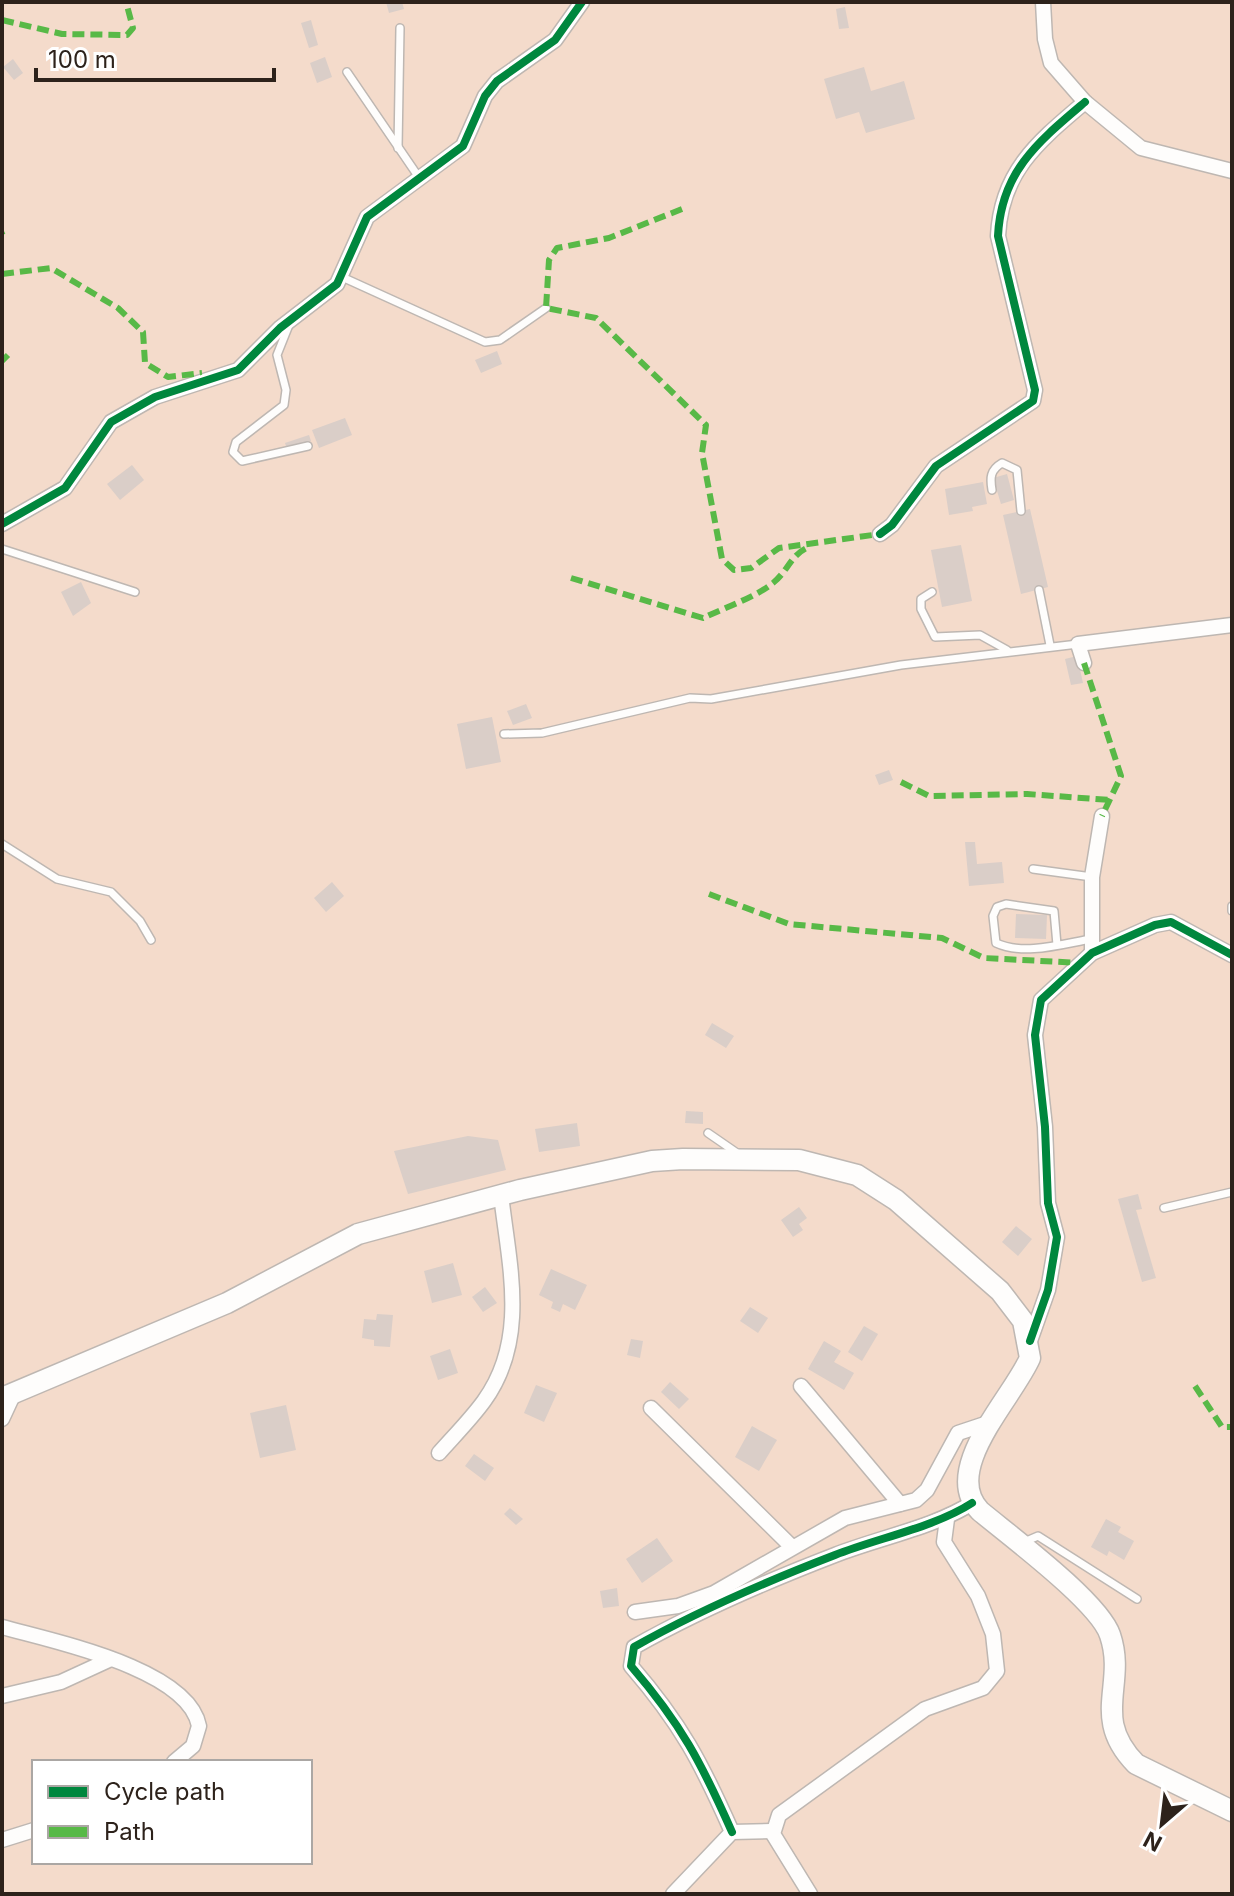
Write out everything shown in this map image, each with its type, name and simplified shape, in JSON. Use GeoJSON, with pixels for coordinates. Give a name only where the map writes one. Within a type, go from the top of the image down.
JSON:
{"type":"FeatureCollection","features":[{"type":"Feature","properties":{"kind":"main road"},"geometry":{"type":"LineString","coordinates":[[8,1395],[227,1303],[358,1234],[501,1195],[652,1161],[799,1160],[857,1175],[896,1200],[1000,1291],[1023,1321],[1030,1341],[1030,1358],[971,1459],[966,1478],[972,1503],[1100,1616],[1110,1632],[1114,1649],[1111,1723],[1124,1752],[1150,1771],[1232,1811]]}},
{"type":"Feature","properties":{"kind":"street"},"geometry":{"type":"LineString","coordinates":[[2,524],[65,488],[111,422],[155,397],[238,370],[294,316],[327,293],[342,277],[367,217],[463,146],[485,96],[497,81],[555,40],[582,2]]}},
{"type":"Feature","properties":{"kind":"street"},"geometry":{"type":"LineString","coordinates":[[1043,2],[1045,39],[1051,63],[1085,102],[1141,148],[1232,171]]}},
{"type":"Feature","properties":{"kind":"street"},"geometry":{"type":"LineString","coordinates":[[880,534],[892,525],[936,466],[1033,401],[1035,390],[998,236],[1000,215],[1024,158],[1085,102]]}},
{"type":"Feature","properties":{"kind":"street"},"geometry":{"type":"LineString","coordinates":[[1084,663],[1078,644],[1232,625]]}},
{"type":"Feature","properties":{"kind":"street"},"geometry":{"type":"LineString","coordinates":[[1092,946],[1092,877],[1102,816]]}},
{"type":"Feature","properties":{"kind":"street"},"geometry":{"type":"LineString","coordinates":[[1030,1341],[1048,1290],[1057,1237],[1048,1203],[1036,1016],[1041,1000],[1092,946],[1155,925],[1171,922],[1232,955]]}},
{"type":"Feature","properties":{"kind":"street"},"geometry":{"type":"LineString","coordinates":[[439,1453],[484,1401],[509,1351],[513,1304],[501,1195]]}},
{"type":"Feature","properties":{"kind":"street"},"geometry":{"type":"LineString","coordinates":[[801,1386],[900,1504]]}},
{"type":"Feature","properties":{"kind":"street"},"geometry":{"type":"LineString","coordinates":[[2,1419],[8,1395]]}},
{"type":"Feature","properties":{"kind":"street"},"geometry":{"type":"LineString","coordinates":[[651,1408],[792,1547]]}},
{"type":"Feature","properties":{"kind":"street"},"geometry":{"type":"LineString","coordinates":[[635,1612],[678,1606],[714,1593],[845,1518],[916,1500],[927,1490],[958,1433],[991,1422]]}},
{"type":"Feature","properties":{"kind":"street"},"geometry":{"type":"LineString","coordinates":[[732,1832],[700,1758],[669,1710],[631,1666],[634,1647],[835,1555],[903,1530],[947,1519],[972,1503]]}},
{"type":"Feature","properties":{"kind":"street"},"geometry":{"type":"LineString","coordinates":[[772,1831],[779,1815],[908,1720],[943,1701],[983,1688],[995,1675],[998,1667],[993,1634],[978,1596],[944,1542],[947,1519]]}},
{"type":"Feature","properties":{"kind":"street"},"geometry":{"type":"LineString","coordinates":[[2,1627],[136,1668],[168,1688],[197,1718],[198,1737],[193,1746],[176,1760]]}},
{"type":"Feature","properties":{"kind":"street"},"geometry":{"type":"LineString","coordinates":[[2,1696],[61,1682],[111,1659]]}},
{"type":"Feature","properties":{"kind":"street"},"geometry":{"type":"LineString","coordinates":[[2,1840],[32,1831]]}},
{"type":"Feature","properties":{"kind":"street"},"geometry":{"type":"LineString","coordinates":[[673,1894],[732,1832],[772,1831]]}},
{"type":"Feature","properties":{"kind":"street"},"geometry":{"type":"LineString","coordinates":[[772,1831],[810,1894]]}},
{"type":"Feature","properties":{"kind":"lane"},"geometry":{"type":"LineString","coordinates":[[398,151],[400,28]]}},
{"type":"Feature","properties":{"kind":"lane"},"geometry":{"type":"LineString","coordinates":[[347,72],[420,179]]}},
{"type":"Feature","properties":{"kind":"lane"},"geometry":{"type":"LineString","coordinates":[[342,277],[485,342],[500,340],[546,308]]}},
{"type":"Feature","properties":{"kind":"lane"},"geometry":{"type":"LineString","coordinates":[[294,316],[277,355],[286,390],[284,405],[236,442],[233,452],[242,461],[252,461],[308,446]]}},
{"type":"Feature","properties":{"kind":"lane"},"geometry":{"type":"LineString","coordinates":[[992,490],[990,478],[995,467],[1002,463],[1012,465],[1017,470],[1021,511]]}},
{"type":"Feature","properties":{"kind":"lane"},"geometry":{"type":"LineString","coordinates":[[2,549],[135,592]]}},
{"type":"Feature","properties":{"kind":"lane"},"geometry":{"type":"LineString","coordinates":[[1039,590],[1050,645]]}},
{"type":"Feature","properties":{"kind":"lane"},"geometry":{"type":"LineString","coordinates":[[932,592],[921,599],[921,609],[935,637],[980,635],[1009,651]]}},
{"type":"Feature","properties":{"kind":"lane"},"geometry":{"type":"LineString","coordinates":[[504,734],[542,733],[690,698],[711,699],[901,665],[1078,644]]}},
{"type":"Feature","properties":{"kind":"lane"},"geometry":{"type":"LineString","coordinates":[[2,844],[57,879],[111,892],[140,921],[151,940]]}},
{"type":"Feature","properties":{"kind":"lane"},"geometry":{"type":"LineString","coordinates":[[1033,869],[1092,877]]}},
{"type":"Feature","properties":{"kind":"lane"},"geometry":{"type":"LineString","coordinates":[[1057,945],[1054,911],[1006,904],[997,907],[993,916],[996,943],[1037,948],[1092,946]]}},
{"type":"Feature","properties":{"kind":"lane"},"geometry":{"type":"LineString","coordinates":[[708,1133],[745,1159]]}},
{"type":"Feature","properties":{"kind":"lane"},"geometry":{"type":"LineString","coordinates":[[1164,1208],[1232,1192]]}},
{"type":"Feature","properties":{"kind":"lane"},"geometry":{"type":"LineString","coordinates":[[1021,1546],[1031,1536],[1038,1536],[1137,1599]]}},
{"type":"Feature","properties":{"kind":"shaded area"},"geometry":{"type":"Polygon","coordinates":[[[2,2],[1232,2],[1232,1894],[2,1894],[2,2]]]}},
{"type":"Feature","properties":{"kind":"building"},"geometry":{"type":"Polygon","coordinates":[[[386,2],[402,2],[404,9],[389,13],[386,2]]]}},
{"type":"Feature","properties":{"kind":"building"},"geometry":{"type":"Polygon","coordinates":[[[845,7],[849,28],[839,29],[836,9],[845,7]]]}},
{"type":"Feature","properties":{"kind":"building"},"geometry":{"type":"Polygon","coordinates":[[[311,20],[318,45],[309,48],[301,23],[311,20]]]}},
{"type":"Feature","properties":{"kind":"building"},"geometry":{"type":"Polygon","coordinates":[[[325,57],[332,77],[317,83],[310,63],[325,57]]]}},
{"type":"Feature","properties":{"kind":"building"},"geometry":{"type":"Polygon","coordinates":[[[13,59],[23,73],[14,80],[3,67],[13,59]]]}},
{"type":"Feature","properties":{"kind":"building"},"geometry":{"type":"Polygon","coordinates":[[[864,67],[871,91],[904,81],[915,119],[866,133],[859,112],[836,119],[824,79],[864,67]]]}},
{"type":"Feature","properties":{"kind":"building"},"geometry":{"type":"Polygon","coordinates":[[[497,351],[502,364],[481,373],[475,360],[497,351]]]}},
{"type":"Feature","properties":{"kind":"building"},"geometry":{"type":"Polygon","coordinates":[[[345,418],[352,435],[319,448],[312,430],[345,418]]]}},
{"type":"Feature","properties":{"kind":"building"},"geometry":{"type":"Polygon","coordinates":[[[309,435],[311,441],[287,449],[285,443],[309,435]]]}},
{"type":"Feature","properties":{"kind":"building"},"geometry":{"type":"Polygon","coordinates":[[[132,465],[144,480],[120,500],[107,484],[132,465]]]}},
{"type":"Feature","properties":{"kind":"building"},"geometry":{"type":"Polygon","coordinates":[[[1007,474],[1014,500],[1001,504],[993,478],[1007,474]]]}},
{"type":"Feature","properties":{"kind":"building"},"geometry":{"type":"Polygon","coordinates":[[[983,482],[987,504],[972,507],[973,511],[949,515],[945,489],[983,482]]]}},
{"type":"Feature","properties":{"kind":"building"},"geometry":{"type":"Polygon","coordinates":[[[1030,509],[1048,587],[1021,594],[1003,515],[1030,509]]]}},
{"type":"Feature","properties":{"kind":"building"},"geometry":{"type":"Polygon","coordinates":[[[961,545],[972,601],[942,607],[931,550],[961,545]]]}},
{"type":"Feature","properties":{"kind":"building"},"geometry":{"type":"Polygon","coordinates":[[[81,582],[91,603],[73,616],[61,592],[81,582]]]}},
{"type":"Feature","properties":{"kind":"building"},"geometry":{"type":"Polygon","coordinates":[[[1077,656],[1083,683],[1071,685],[1065,659],[1077,656]]]}},
{"type":"Feature","properties":{"kind":"building"},"geometry":{"type":"Polygon","coordinates":[[[526,704],[532,718],[513,725],[507,711],[526,704]]]}},
{"type":"Feature","properties":{"kind":"building"},"geometry":{"type":"Polygon","coordinates":[[[492,717],[501,762],[466,769],[457,724],[492,717]]]}},
{"type":"Feature","properties":{"kind":"building"},"geometry":{"type":"Polygon","coordinates":[[[889,770],[893,780],[879,785],[875,775],[889,770]]]}},
{"type":"Feature","properties":{"kind":"building"},"geometry":{"type":"Polygon","coordinates":[[[965,842],[975,842],[977,864],[1002,862],[1004,883],[969,886],[965,842]]]}},
{"type":"Feature","properties":{"kind":"building"},"geometry":{"type":"Polygon","coordinates":[[[332,882],[344,896],[326,912],[314,898],[332,882]]]}},
{"type":"Feature","properties":{"kind":"building"},"geometry":{"type":"Polygon","coordinates":[[[1016,914],[1047,915],[1046,939],[1015,938],[1016,914]]]}},
{"type":"Feature","properties":{"kind":"building"},"geometry":{"type":"Polygon","coordinates":[[[712,1023],[734,1036],[726,1048],[705,1035],[712,1023]]]}},
{"type":"Feature","properties":{"kind":"building"},"geometry":{"type":"Polygon","coordinates":[[[686,1111],[703,1112],[703,1124],[685,1123],[686,1111]]]}},
{"type":"Feature","properties":{"kind":"building"},"geometry":{"type":"Polygon","coordinates":[[[577,1123],[580,1146],[539,1152],[535,1129],[577,1123]]]}},
{"type":"Feature","properties":{"kind":"building"},"geometry":{"type":"Polygon","coordinates":[[[468,1136],[498,1140],[506,1170],[408,1194],[394,1151],[468,1136]]]}},
{"type":"Feature","properties":{"kind":"building"},"geometry":{"type":"Polygon","coordinates":[[[1138,1194],[1142,1209],[1136,1210],[1156,1278],[1142,1282],[1118,1199],[1138,1194]]]}},
{"type":"Feature","properties":{"kind":"building"},"geometry":{"type":"Polygon","coordinates":[[[799,1207],[807,1218],[799,1224],[803,1230],[793,1237],[781,1220],[799,1207]]]}},
{"type":"Feature","properties":{"kind":"building"},"geometry":{"type":"Polygon","coordinates":[[[1016,1226],[1032,1239],[1018,1256],[1002,1242],[1016,1226]]]}},
{"type":"Feature","properties":{"kind":"building"},"geometry":{"type":"Polygon","coordinates":[[[453,1263],[462,1295],[432,1303],[424,1271],[453,1263]]]}},
{"type":"Feature","properties":{"kind":"building"},"geometry":{"type":"Polygon","coordinates":[[[551,1269],[587,1285],[575,1310],[563,1304],[560,1312],[551,1308],[553,1302],[539,1295],[551,1269]]]}},
{"type":"Feature","properties":{"kind":"building"},"geometry":{"type":"Polygon","coordinates":[[[485,1287],[497,1303],[483,1312],[472,1297],[485,1287]]]}},
{"type":"Feature","properties":{"kind":"building"},"geometry":{"type":"Polygon","coordinates":[[[750,1307],[768,1318],[758,1333],[740,1321],[750,1307]]]}},
{"type":"Feature","properties":{"kind":"building"},"geometry":{"type":"Polygon","coordinates":[[[377,1314],[393,1315],[390,1347],[374,1346],[374,1340],[362,1338],[364,1319],[376,1320],[377,1314]]]}},
{"type":"Feature","properties":{"kind":"building"},"geometry":{"type":"Polygon","coordinates":[[[864,1326],[878,1334],[862,1361],[848,1352],[864,1326]]]}},
{"type":"Feature","properties":{"kind":"building"},"geometry":{"type":"Polygon","coordinates":[[[631,1339],[643,1341],[640,1358],[627,1355],[631,1339]]]}},
{"type":"Feature","properties":{"kind":"building"},"geometry":{"type":"Polygon","coordinates":[[[824,1341],[841,1351],[834,1362],[854,1373],[844,1390],[808,1369],[824,1341]]]}},
{"type":"Feature","properties":{"kind":"building"},"geometry":{"type":"Polygon","coordinates":[[[450,1349],[458,1373],[438,1380],[430,1356],[450,1349]]]}},
{"type":"Feature","properties":{"kind":"building"},"geometry":{"type":"Polygon","coordinates":[[[670,1382],[689,1399],[679,1409],[661,1392],[670,1382]]]}},
{"type":"Feature","properties":{"kind":"building"},"geometry":{"type":"Polygon","coordinates":[[[536,1385],[557,1393],[544,1422],[524,1413],[536,1385]]]}},
{"type":"Feature","properties":{"kind":"building"},"geometry":{"type":"Polygon","coordinates":[[[286,1405],[296,1450],[260,1458],[250,1413],[286,1405]]]}},
{"type":"Feature","properties":{"kind":"building"},"geometry":{"type":"Polygon","coordinates":[[[752,1426],[777,1440],[759,1471],[735,1457],[752,1426]]]}},
{"type":"Feature","properties":{"kind":"building"},"geometry":{"type":"Polygon","coordinates":[[[474,1454],[494,1468],[485,1481],[465,1466],[474,1454]]]}},
{"type":"Feature","properties":{"kind":"building"},"geometry":{"type":"Polygon","coordinates":[[[510,1508],[523,1519],[516,1525],[504,1514],[510,1508]]]}},
{"type":"Feature","properties":{"kind":"building"},"geometry":{"type":"Polygon","coordinates":[[[1106,1519],[1121,1527],[1118,1532],[1134,1541],[1124,1560],[1109,1551],[1107,1556],[1091,1547],[1106,1519]]]}},
{"type":"Feature","properties":{"kind":"building"},"geometry":{"type":"Polygon","coordinates":[[[657,1538],[673,1561],[642,1583],[626,1559],[657,1538]]]}},
{"type":"Feature","properties":{"kind":"building"},"geometry":{"type":"Polygon","coordinates":[[[617,1588],[619,1606],[603,1608],[600,1591],[617,1588]]]}},
{"type":"Feature","properties":{"kind":"marked path"},"geometry":{"type":"LineString","coordinates":[[2,20],[62,34],[127,35],[133,28],[126,2]]}},
{"type":"Feature","properties":{"kind":"marked path"},"geometry":{"type":"LineString","coordinates":[[682,209],[609,238],[557,248],[549,260],[546,308],[596,318],[706,425],[702,453],[722,559],[734,570],[751,568],[779,548],[880,534]]}},
{"type":"Feature","properties":{"kind":"marked path"},"geometry":{"type":"LineString","coordinates":[[2,274],[51,268],[118,308],[143,332],[145,363],[168,377],[202,373]]}},
{"type":"Feature","properties":{"kind":"marked path"},"geometry":{"type":"LineString","coordinates":[[2,361],[8,355]]}},
{"type":"Feature","properties":{"kind":"marked path"},"geometry":{"type":"LineString","coordinates":[[571,578],[703,618],[765,588],[809,547]]}},
{"type":"Feature","properties":{"kind":"marked path"},"geometry":{"type":"LineString","coordinates":[[1084,663],[1121,776],[1102,816]]}},
{"type":"Feature","properties":{"kind":"marked path"},"geometry":{"type":"LineString","coordinates":[[901,782],[929,796],[1027,794],[1110,800]]}},
{"type":"Feature","properties":{"kind":"marked path"},"geometry":{"type":"LineString","coordinates":[[709,894],[789,924],[942,938],[984,958],[1081,963]]}},
{"type":"Feature","properties":{"kind":"marked path"},"geometry":{"type":"LineString","coordinates":[[1195,1386],[1222,1427],[1232,1427]]}},
{"type":"Feature","properties":{"kind":"cycle path"},"geometry":{"type":"LineString","coordinates":[[2,524],[65,488],[111,422],[155,397],[238,370],[280,328],[337,284],[367,217],[463,146],[485,96],[497,81],[555,40],[582,2]]}},
{"type":"Feature","properties":{"kind":"cycle path"},"geometry":{"type":"LineString","coordinates":[[880,534],[892,525],[936,466],[1033,401],[1035,390],[998,236],[1001,213],[1006,193],[1025,159],[1052,130],[1085,102]]}},
{"type":"Feature","properties":{"kind":"cycle path"},"geometry":{"type":"LineString","coordinates":[[1030,1341],[1048,1290],[1057,1237],[1048,1203],[1045,1127],[1035,1035],[1041,1000],[1092,953],[1155,925],[1171,922],[1232,955]]}},
{"type":"Feature","properties":{"kind":"cycle path"},"geometry":{"type":"LineString","coordinates":[[732,1832],[689,1744],[631,1666],[634,1647],[759,1586],[835,1555],[924,1526],[972,1503]]}}]}
